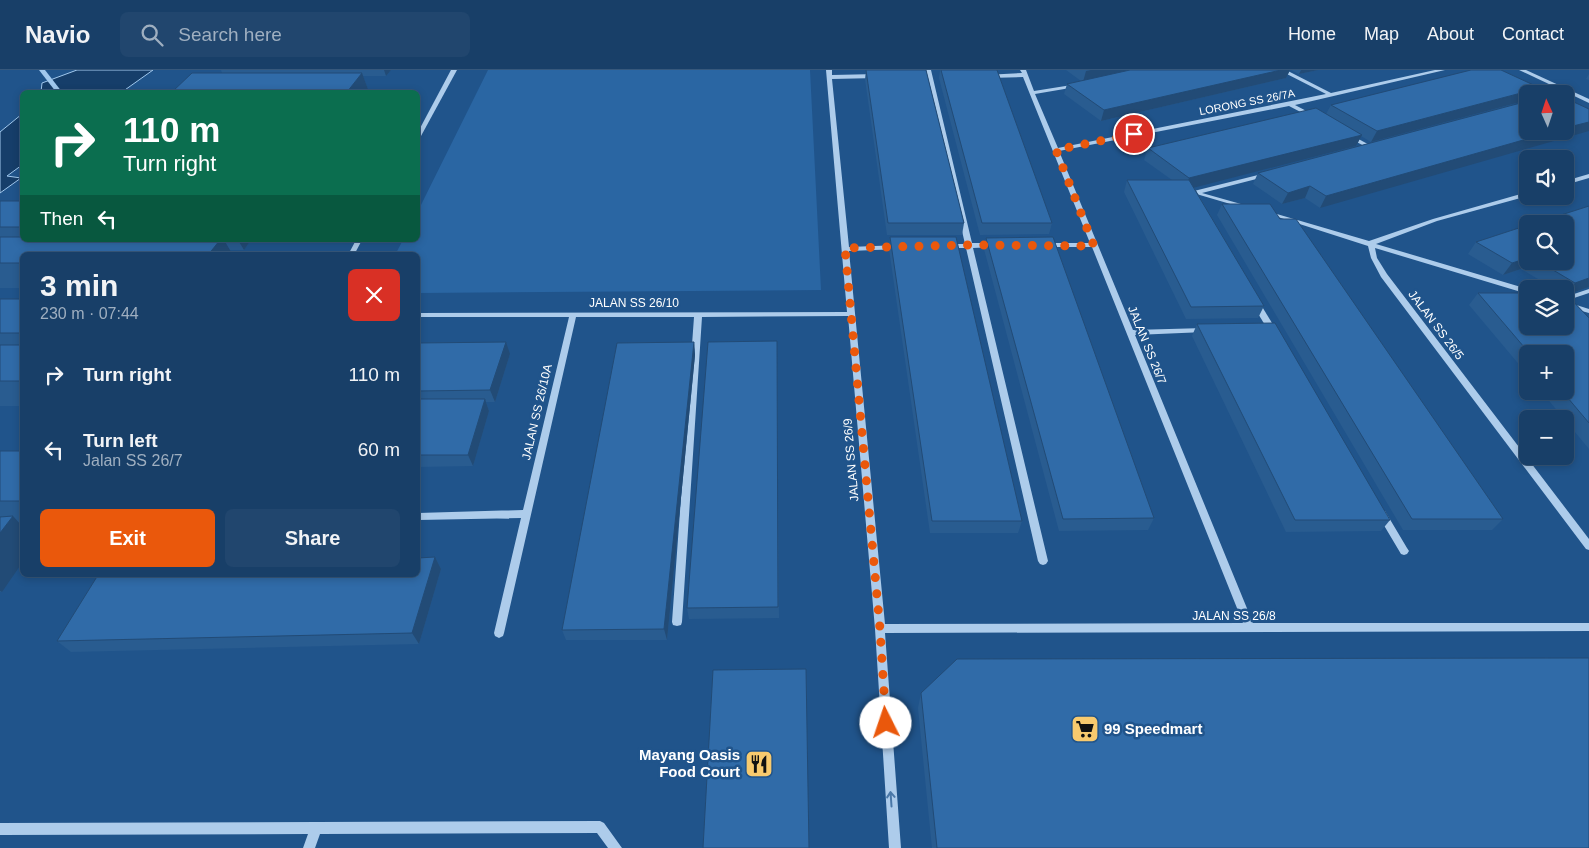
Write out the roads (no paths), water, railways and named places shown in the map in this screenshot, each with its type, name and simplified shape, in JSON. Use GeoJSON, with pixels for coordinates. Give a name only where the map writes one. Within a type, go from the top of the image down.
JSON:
{"type":"FeatureCollection","features":[{"type":"Feature","properties":{"kind":"street"},"geometry":{"type":"LineString","coordinates":[[420,132],[454,70]]}},
{"type":"Feature","properties":{"kind":"street"},"geometry":{"type":"LineString","coordinates":[[1282,70],[1329,94]]}},
{"type":"Feature","properties":{"kind":"street","name":"LORONG SS 26/7A"},"geometry":{"type":"LineString","coordinates":[[1056,150],[1290,104],[1442,70]]}},
{"type":"Feature","properties":{"kind":"street"},"geometry":{"type":"LineString","coordinates":[[1522,70],[1589,100]]}},
{"type":"Feature","properties":{"kind":"street"},"geometry":{"type":"LineString","coordinates":[[829,73],[880,76]]}},
{"type":"Feature","properties":{"kind":"street","name":"JALAN SS 26/9"},"geometry":{"type":"LineString","coordinates":[[829,73],[880,629],[895,848]]}},
{"type":"Feature","properties":{"kind":"street"},"geometry":{"type":"LineString","coordinates":[[929,73],[1043,560]]}},
{"type":"Feature","properties":{"kind":"street"},"geometry":{"type":"LineString","coordinates":[[920,76],[929,73],[939,76]]}},
{"type":"Feature","properties":{"kind":"street"},"geometry":{"type":"LineString","coordinates":[[977,76],[1024,73]]}},
{"type":"Feature","properties":{"kind":"street","name":"JALAN SS 26/7"},"geometry":{"type":"LineString","coordinates":[[1024,73],[1250,628]]}},
{"type":"Feature","properties":{"kind":"street"},"geometry":{"type":"LineString","coordinates":[[1032,93],[1087,83]]}},
{"type":"Feature","properties":{"kind":"street"},"geometry":{"type":"LineString","coordinates":[[1290,104],[1323,122]]}},
{"type":"Feature","properties":{"kind":"street"},"geometry":{"type":"LineString","coordinates":[[1340,131],[1374,149]]}},
{"type":"Feature","properties":{"kind":"street"},"geometry":{"type":"LineString","coordinates":[[1364,151],[1384,146]]}},
{"type":"Feature","properties":{"kind":"street"},"geometry":{"type":"LineString","coordinates":[[1196,192],[1271,174]]}},
{"type":"Feature","properties":{"kind":"street"},"geometry":{"type":"LineString","coordinates":[[1574,180],[1589,176]]}},
{"type":"Feature","properties":{"kind":"street"},"geometry":{"type":"LineString","coordinates":[[1196,192],[1197,204]]}},
{"type":"Feature","properties":{"kind":"street"},"geometry":{"type":"LineString","coordinates":[[1196,192],[1251,208]]}},
{"type":"Feature","properties":{"kind":"street"},"geometry":{"type":"LineString","coordinates":[[1371,243],[1435,220],[1519,197]]}},
{"type":"Feature","properties":{"kind":"street"},"geometry":{"type":"LineString","coordinates":[[1260,211],[1519,289]]}},
{"type":"Feature","properties":{"kind":"street","name":"JALAN SS 26/5"},"geometry":{"type":"LineString","coordinates":[[1371,243],[1374,258],[1384,275],[1589,546]]}},
{"type":"Feature","properties":{"kind":"street"},"geometry":{"type":"LineString","coordinates":[[940,246],[1008,245]]}},
{"type":"Feature","properties":{"kind":"street"},"geometry":{"type":"LineString","coordinates":[[1036,245],[1094,246]]}},
{"type":"Feature","properties":{"kind":"street"},"geometry":{"type":"LineString","coordinates":[[845,248],[912,247]]}},
{"type":"Feature","properties":{"kind":"street"},"geometry":{"type":"LineString","coordinates":[[1574,296],[1589,291]]}},
{"type":"Feature","properties":{"kind":"street"},"geometry":{"type":"LineString","coordinates":[[1251,295],[1281,345]]}},
{"type":"Feature","properties":{"kind":"street"},"geometry":{"type":"LineString","coordinates":[[1574,307],[1589,311]]}},
{"type":"Feature","properties":{"kind":"street","name":"JALAN SS 26/10"},"geometry":{"type":"LineString","coordinates":[[420,315],[851,314]]}},
{"type":"Feature","properties":{"kind":"street","name":"JALAN SS 26/10A"},"geometry":{"type":"LineString","coordinates":[[498,633],[573,315]]}},
{"type":"Feature","properties":{"kind":"street"},"geometry":{"type":"LineString","coordinates":[[677,622],[698,315]]}},
{"type":"Feature","properties":{"kind":"street"},"geometry":{"type":"LineString","coordinates":[[1262,328],[1271,328]]}},
{"type":"Feature","properties":{"kind":"street"},"geometry":{"type":"LineString","coordinates":[[1130,333],[1215,330]]}},
{"type":"Feature","properties":{"kind":"street"},"geometry":{"type":"LineString","coordinates":[[1378,508],[1404,551]]}},
{"type":"Feature","properties":{"kind":"street"},"geometry":{"type":"LineString","coordinates":[[420,516],[526,514]]}},
{"type":"Feature","properties":{"kind":"street","name":"JALAN SS 26/8"},"geometry":{"type":"LineString","coordinates":[[880,629],[1589,627]]}},
{"type":"Feature","properties":{"kind":"street"},"geometry":{"type":"LineString","coordinates":[[0,829],[600,827],[616,848]]}},
{"type":"Feature","properties":{"kind":"street"},"geometry":{"type":"LineString","coordinates":[[309,848],[316,828]]}},
{"type":"Feature","properties":{"kind":"waterway"},"geometry":{"type":"LineString","coordinates":[[42,70],[57,90]]}},
{"type":"Feature","properties":{"kind":"place","name":"99 Speedmart"},"geometry":{"type":"Point","coordinates":[1085,729]}},
{"type":"Feature","properties":{"kind":"place","name":"Mayang Oasis Food Court"},"geometry":{"type":"Point","coordinates":[759,764]}}]}
